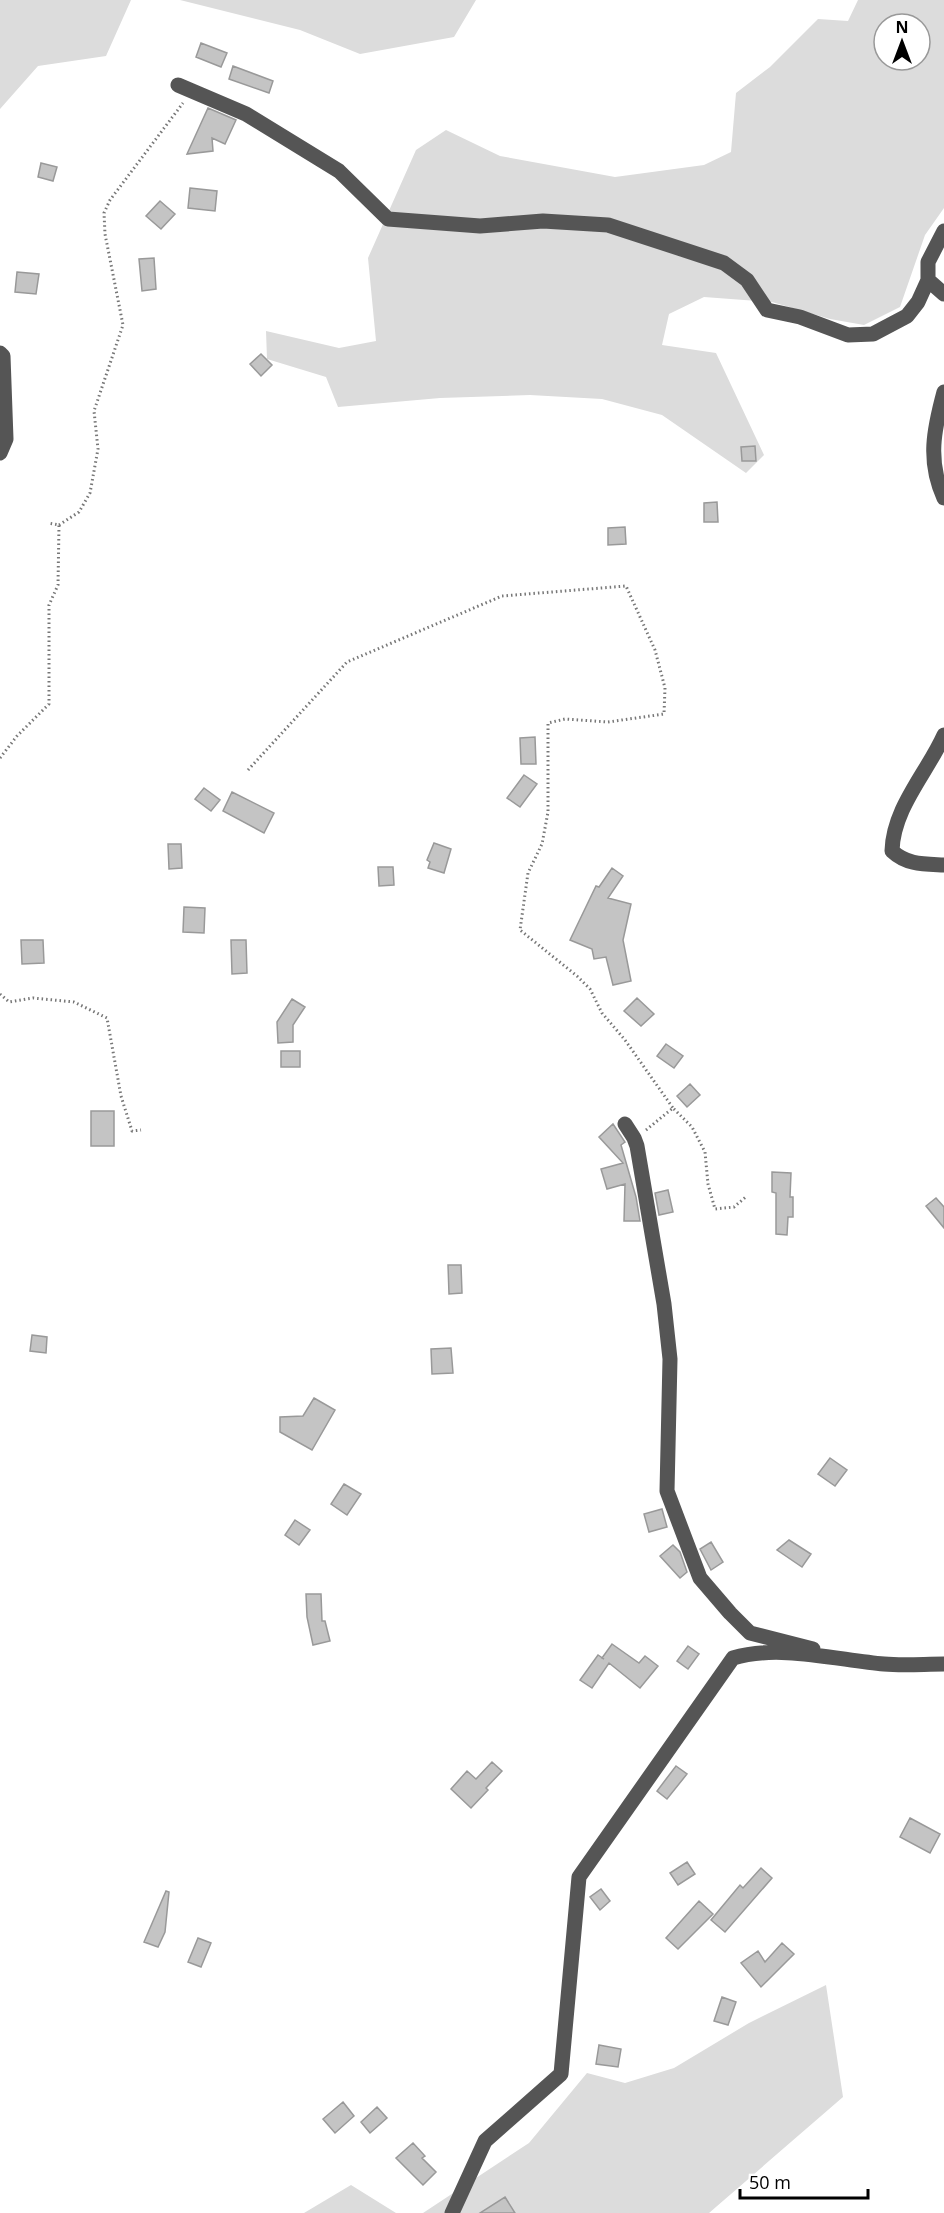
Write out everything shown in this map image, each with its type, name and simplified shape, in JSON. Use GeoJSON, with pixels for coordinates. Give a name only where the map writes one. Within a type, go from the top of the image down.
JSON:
{"type":"FeatureCollection","features":[{"type":"Feature","properties":{"kind":"street"},"geometry":{"type":"LineString","coordinates":[[184,88],[246,114],[339,171],[388,219],[480,226],[543,221],[608,225],[724,263],[747,280],[767,310],[800,317],[848,335],[873,334],[907,316],[918,302],[928,280],[928,262],[944,231]]}},
{"type":"Feature","properties":{"kind":"street"},"geometry":{"type":"LineString","coordinates":[[928,280],[944,294]]}},
{"type":"Feature","properties":{"kind":"street"},"geometry":{"type":"LineString","coordinates":[[0,354],[3,356],[6,439],[0,453]]}},
{"type":"Feature","properties":{"kind":"street"},"geometry":{"type":"LineString","coordinates":[[944,392],[933,432],[936,481],[944,498]]}},
{"type":"Feature","properties":{"kind":"street"},"geometry":{"type":"LineString","coordinates":[[944,735],[933,759],[900,813],[892,837],[892,851],[901,860],[918,864],[944,865]]}},
{"type":"Feature","properties":{"kind":"street"},"geometry":{"type":"LineString","coordinates":[[625,1124],[634,1138],[664,1304],[670,1359],[667,1491],[700,1578],[750,1633],[839,1657]]}},
{"type":"Feature","properties":{"kind":"street"},"geometry":{"type":"LineString","coordinates":[[453,2213],[485,2141],[561,2074],[579,1877],[733,1658],[752,1652],[839,1657],[884,1664],[944,1664]]}},
{"type":"Feature","properties":{"kind":"path"},"geometry":{"type":"LineString","coordinates":[[48,523],[59,525],[79,512],[90,493],[98,449],[94,411],[123,325],[105,234],[104,213],[110,200],[184,88]]}},
{"type":"Feature","properties":{"kind":"path"},"geometry":{"type":"LineString","coordinates":[[0,758],[17,736],[49,704],[49,605],[58,585],[59,525]]}},
{"type":"Feature","properties":{"kind":"path"},"geometry":{"type":"LineString","coordinates":[[248,770],[347,662],[502,596],[626,586],[655,650],[665,688],[664,714],[608,722],[565,719],[548,723],[548,812],[542,844],[528,873],[520,930],[590,989],[602,1013],[625,1040],[673,1108],[692,1127],[705,1152],[708,1184],[715,1209],[734,1206],[747,1196]]}},
{"type":"Feature","properties":{"kind":"path"},"geometry":{"type":"LineString","coordinates":[[0,994],[9,1002],[33,998],[74,1002],[107,1018],[121,1096],[132,1131],[141,1130]]}},
{"type":"Feature","properties":{"kind":"path"},"geometry":{"type":"LineString","coordinates":[[634,1138],[673,1108]]}},
{"type":"Feature","properties":{"kind":"shaded area"},"geometry":{"type":"Polygon","coordinates":[[[0,0],[131,0],[106,56],[38,66],[0,109],[0,0]]]}},
{"type":"Feature","properties":{"kind":"shaded area"},"geometry":{"type":"Polygon","coordinates":[[[180,0],[476,0],[454,37],[360,54],[300,30],[180,0]]]}},
{"type":"Feature","properties":{"kind":"shaded area"},"geometry":{"type":"Polygon","coordinates":[[[858,0],[944,0],[944,208],[925,235],[900,307],[864,325],[830,319],[772,302],[704,297],[669,314],[662,345],[716,353],[764,455],[746,473],[662,415],[602,399],[530,395],[440,398],[338,407],[326,377],[267,359],[266,331],[339,348],[376,341],[368,258],[416,150],[446,130],[500,156],[615,177],[704,165],[731,152],[736,93],[770,67],[818,19],[848,21],[858,0]]]}},
{"type":"Feature","properties":{"kind":"shaded area"},"geometry":{"type":"Polygon","coordinates":[[[826,1985],[843,2097],[709,2213],[423,2213],[529,2143],[587,2073],[625,2083],[674,2068],[749,2023],[826,1985]]]}},
{"type":"Feature","properties":{"kind":"shaded area"},"geometry":{"type":"Polygon","coordinates":[[[351,2185],[396,2213],[304,2213],[351,2185]]]}},
{"type":"Feature","properties":{"kind":"building"},"geometry":{"type":"Polygon","coordinates":[[[201,43],[227,53],[221,67],[196,57],[201,43]]]}},
{"type":"Feature","properties":{"kind":"building"},"geometry":{"type":"Polygon","coordinates":[[[233,66],[273,81],[269,93],[229,79],[233,66]]]}},
{"type":"Feature","properties":{"kind":"building"},"geometry":{"type":"Polygon","coordinates":[[[208,108],[236,120],[225,144],[212,138],[213,151],[187,154],[208,108]]]}},
{"type":"Feature","properties":{"kind":"building"},"geometry":{"type":"Polygon","coordinates":[[[41,163],[57,167],[53,181],[38,177],[41,163]]]}},
{"type":"Feature","properties":{"kind":"building"},"geometry":{"type":"Polygon","coordinates":[[[190,188],[217,191],[215,211],[188,208],[190,188]]]}},
{"type":"Feature","properties":{"kind":"building"},"geometry":{"type":"Polygon","coordinates":[[[160,201],[175,214],[161,229],[146,216],[160,201]]]}},
{"type":"Feature","properties":{"kind":"building"},"geometry":{"type":"Polygon","coordinates":[[[154,258],[156,289],[142,291],[139,259],[154,258]]]}},
{"type":"Feature","properties":{"kind":"building"},"geometry":{"type":"Polygon","coordinates":[[[17,272],[39,274],[36,294],[15,292],[17,272]]]}},
{"type":"Feature","properties":{"kind":"building"},"geometry":{"type":"Polygon","coordinates":[[[261,354],[272,365],[261,376],[250,364],[261,354]]]}},
{"type":"Feature","properties":{"kind":"building"},"geometry":{"type":"Polygon","coordinates":[[[755,446],[756,461],[742,461],[741,447],[755,446]]]}},
{"type":"Feature","properties":{"kind":"building"},"geometry":{"type":"Polygon","coordinates":[[[717,502],[718,522],[704,522],[704,503],[717,502]]]}},
{"type":"Feature","properties":{"kind":"building"},"geometry":{"type":"Polygon","coordinates":[[[625,527],[626,544],[608,545],[608,528],[625,527]]]}},
{"type":"Feature","properties":{"kind":"building"},"geometry":{"type":"Polygon","coordinates":[[[535,737],[536,764],[521,764],[520,738],[535,737]]]}},
{"type":"Feature","properties":{"kind":"building"},"geometry":{"type":"Polygon","coordinates":[[[524,775],[537,784],[520,807],[507,798],[524,775]]]}},
{"type":"Feature","properties":{"kind":"building"},"geometry":{"type":"Polygon","coordinates":[[[204,788],[220,800],[211,811],[195,799],[204,788]]]}},
{"type":"Feature","properties":{"kind":"building"},"geometry":{"type":"Polygon","coordinates":[[[232,792],[274,813],[264,833],[223,811],[232,792]]]}},
{"type":"Feature","properties":{"kind":"building"},"geometry":{"type":"Polygon","coordinates":[[[434,843],[451,849],[444,873],[428,868],[430,862],[427,860],[434,843]]]}},
{"type":"Feature","properties":{"kind":"building"},"geometry":{"type":"Polygon","coordinates":[[[168,844],[181,844],[182,868],[169,869],[168,844]]]}},
{"type":"Feature","properties":{"kind":"building"},"geometry":{"type":"Polygon","coordinates":[[[378,867],[393,867],[394,885],[379,886],[378,867]]]}},
{"type":"Feature","properties":{"kind":"building"},"geometry":{"type":"Polygon","coordinates":[[[612,868],[623,876],[608,898],[631,904],[623,940],[631,981],[613,985],[606,957],[594,959],[592,949],[570,940],[596,886],[599,887],[612,868]]]}},
{"type":"Feature","properties":{"kind":"building"},"geometry":{"type":"Polygon","coordinates":[[[184,907],[205,908],[204,933],[183,932],[184,907]]]}},
{"type":"Feature","properties":{"kind":"building"},"geometry":{"type":"Polygon","coordinates":[[[21,940],[43,940],[44,963],[22,964],[21,940]]]}},
{"type":"Feature","properties":{"kind":"building"},"geometry":{"type":"Polygon","coordinates":[[[231,940],[246,940],[247,973],[232,974],[231,940]]]}},
{"type":"Feature","properties":{"kind":"building"},"geometry":{"type":"Polygon","coordinates":[[[637,998],[654,1014],[641,1026],[624,1011],[637,998]]]}},
{"type":"Feature","properties":{"kind":"building"},"geometry":{"type":"Polygon","coordinates":[[[292,999],[305,1007],[293,1025],[293,1042],[278,1043],[277,1022],[292,999]]]}},
{"type":"Feature","properties":{"kind":"building"},"geometry":{"type":"Polygon","coordinates":[[[666,1044],[683,1056],[674,1068],[657,1056],[666,1044]]]}},
{"type":"Feature","properties":{"kind":"building"},"geometry":{"type":"Polygon","coordinates":[[[281,1051],[300,1051],[300,1067],[281,1067],[281,1051]]]}},
{"type":"Feature","properties":{"kind":"building"},"geometry":{"type":"Polygon","coordinates":[[[690,1084],[700,1095],[687,1107],[677,1096],[690,1084]]]}},
{"type":"Feature","properties":{"kind":"building"},"geometry":{"type":"Polygon","coordinates":[[[91,1111],[114,1111],[114,1146],[91,1146],[91,1111]]]}},
{"type":"Feature","properties":{"kind":"building"},"geometry":{"type":"Polygon","coordinates":[[[613,1124],[625,1142],[621,1145],[636,1197],[640,1221],[624,1221],[625,1184],[607,1189],[601,1169],[623,1163],[599,1137],[613,1124]]]}},
{"type":"Feature","properties":{"kind":"building"},"geometry":{"type":"Polygon","coordinates":[[[772,1172],[791,1173],[790,1197],[793,1197],[793,1217],[788,1217],[787,1235],[776,1234],[776,1193],[772,1192],[772,1172]]]}},
{"type":"Feature","properties":{"kind":"building"},"geometry":{"type":"Polygon","coordinates":[[[668,1190],[673,1212],[659,1215],[655,1193],[668,1190]]]}},
{"type":"Feature","properties":{"kind":"building"},"geometry":{"type":"Polygon","coordinates":[[[936,1198],[944,1207],[944,1228],[926,1206],[936,1198]]]}},
{"type":"Feature","properties":{"kind":"building"},"geometry":{"type":"Polygon","coordinates":[[[448,1265],[461,1265],[462,1293],[449,1294],[448,1265]]]}},
{"type":"Feature","properties":{"kind":"building"},"geometry":{"type":"Polygon","coordinates":[[[32,1335],[47,1337],[46,1353],[30,1351],[32,1335]]]}},
{"type":"Feature","properties":{"kind":"building"},"geometry":{"type":"Polygon","coordinates":[[[451,1348],[453,1373],[432,1374],[431,1349],[451,1348]]]}},
{"type":"Feature","properties":{"kind":"building"},"geometry":{"type":"Polygon","coordinates":[[[314,1398],[335,1410],[312,1450],[280,1432],[280,1417],[303,1416],[314,1398]]]}},
{"type":"Feature","properties":{"kind":"building"},"geometry":{"type":"Polygon","coordinates":[[[830,1458],[847,1470],[835,1486],[818,1474],[830,1458]]]}},
{"type":"Feature","properties":{"kind":"building"},"geometry":{"type":"Polygon","coordinates":[[[344,1484],[361,1494],[347,1515],[331,1504],[344,1484]]]}},
{"type":"Feature","properties":{"kind":"building"},"geometry":{"type":"Polygon","coordinates":[[[662,1509],[667,1527],[649,1532],[644,1514],[662,1509]]]}},
{"type":"Feature","properties":{"kind":"building"},"geometry":{"type":"Polygon","coordinates":[[[295,1520],[310,1530],[299,1545],[285,1535],[295,1520]]]}},
{"type":"Feature","properties":{"kind":"building"},"geometry":{"type":"Polygon","coordinates":[[[789,1540],[811,1554],[802,1567],[777,1550],[789,1540]]]}},
{"type":"Feature","properties":{"kind":"building"},"geometry":{"type":"Polygon","coordinates":[[[711,1542],[723,1562],[711,1570],[700,1549],[711,1542]]]}},
{"type":"Feature","properties":{"kind":"building"},"geometry":{"type":"Polygon","coordinates":[[[673,1545],[680,1552],[687,1572],[680,1578],[660,1556],[673,1545]]]}},
{"type":"Feature","properties":{"kind":"building"},"geometry":{"type":"Polygon","coordinates":[[[306,1594],[321,1594],[322,1621],[325,1621],[330,1641],[313,1645],[307,1617],[306,1594]]]}},
{"type":"Feature","properties":{"kind":"building"},"geometry":{"type":"Polygon","coordinates":[[[612,1644],[639,1663],[645,1656],[658,1666],[640,1688],[609,1663],[592,1688],[580,1680],[598,1655],[602,1658],[612,1644]]]}},
{"type":"Feature","properties":{"kind":"building"},"geometry":{"type":"Polygon","coordinates":[[[688,1646],[699,1654],[688,1669],[677,1661],[688,1646]]]}},
{"type":"Feature","properties":{"kind":"building"},"geometry":{"type":"Polygon","coordinates":[[[492,1762],[502,1771],[471,1808],[451,1789],[467,1771],[476,1779],[492,1762]]]}},
{"type":"Feature","properties":{"kind":"building"},"geometry":{"type":"Polygon","coordinates":[[[676,1766],[687,1774],[667,1799],[657,1791],[676,1766]]]}},
{"type":"Feature","properties":{"kind":"building"},"geometry":{"type":"Polygon","coordinates":[[[910,1818],[940,1834],[930,1853],[900,1837],[910,1818]]]}},
{"type":"Feature","properties":{"kind":"building"},"geometry":{"type":"Polygon","coordinates":[[[687,1862],[695,1874],[678,1885],[670,1873],[687,1862]]]}},
{"type":"Feature","properties":{"kind":"building"},"geometry":{"type":"Polygon","coordinates":[[[761,1868],[772,1878],[725,1932],[711,1920],[740,1885],[743,1888],[761,1868]]]}},
{"type":"Feature","properties":{"kind":"building"},"geometry":{"type":"Polygon","coordinates":[[[601,1889],[610,1901],[600,1910],[590,1897],[601,1889]]]}},
{"type":"Feature","properties":{"kind":"building"},"geometry":{"type":"Polygon","coordinates":[[[166,1891],[169,1892],[165,1932],[158,1947],[144,1942],[166,1891]]]}},
{"type":"Feature","properties":{"kind":"building"},"geometry":{"type":"Polygon","coordinates":[[[699,1901],[713,1914],[678,1949],[666,1938],[699,1901]]]}},
{"type":"Feature","properties":{"kind":"building"},"geometry":{"type":"Polygon","coordinates":[[[198,1938],[211,1943],[201,1967],[188,1962],[198,1938]]]}},
{"type":"Feature","properties":{"kind":"building"},"geometry":{"type":"Polygon","coordinates":[[[782,1943],[794,1954],[761,1987],[741,1963],[758,1951],[765,1962],[782,1943]]]}},
{"type":"Feature","properties":{"kind":"building"},"geometry":{"type":"Polygon","coordinates":[[[722,1997],[736,2002],[728,2025],[714,2021],[722,1997]]]}},
{"type":"Feature","properties":{"kind":"building"},"geometry":{"type":"Polygon","coordinates":[[[599,2045],[621,2049],[618,2067],[596,2064],[599,2045]]]}},
{"type":"Feature","properties":{"kind":"building"},"geometry":{"type":"Polygon","coordinates":[[[343,2102],[354,2116],[335,2133],[323,2119],[343,2102]]]}},
{"type":"Feature","properties":{"kind":"building"},"geometry":{"type":"Polygon","coordinates":[[[377,2107],[387,2118],[370,2133],[361,2122],[377,2107]]]}},
{"type":"Feature","properties":{"kind":"building"},"geometry":{"type":"Polygon","coordinates":[[[413,2143],[425,2156],[422,2158],[436,2172],[423,2185],[396,2158],[413,2143]]]}},
{"type":"Feature","properties":{"kind":"building"},"geometry":{"type":"Polygon","coordinates":[[[505,2197],[515,2213],[480,2213],[505,2197]]]}}]}
